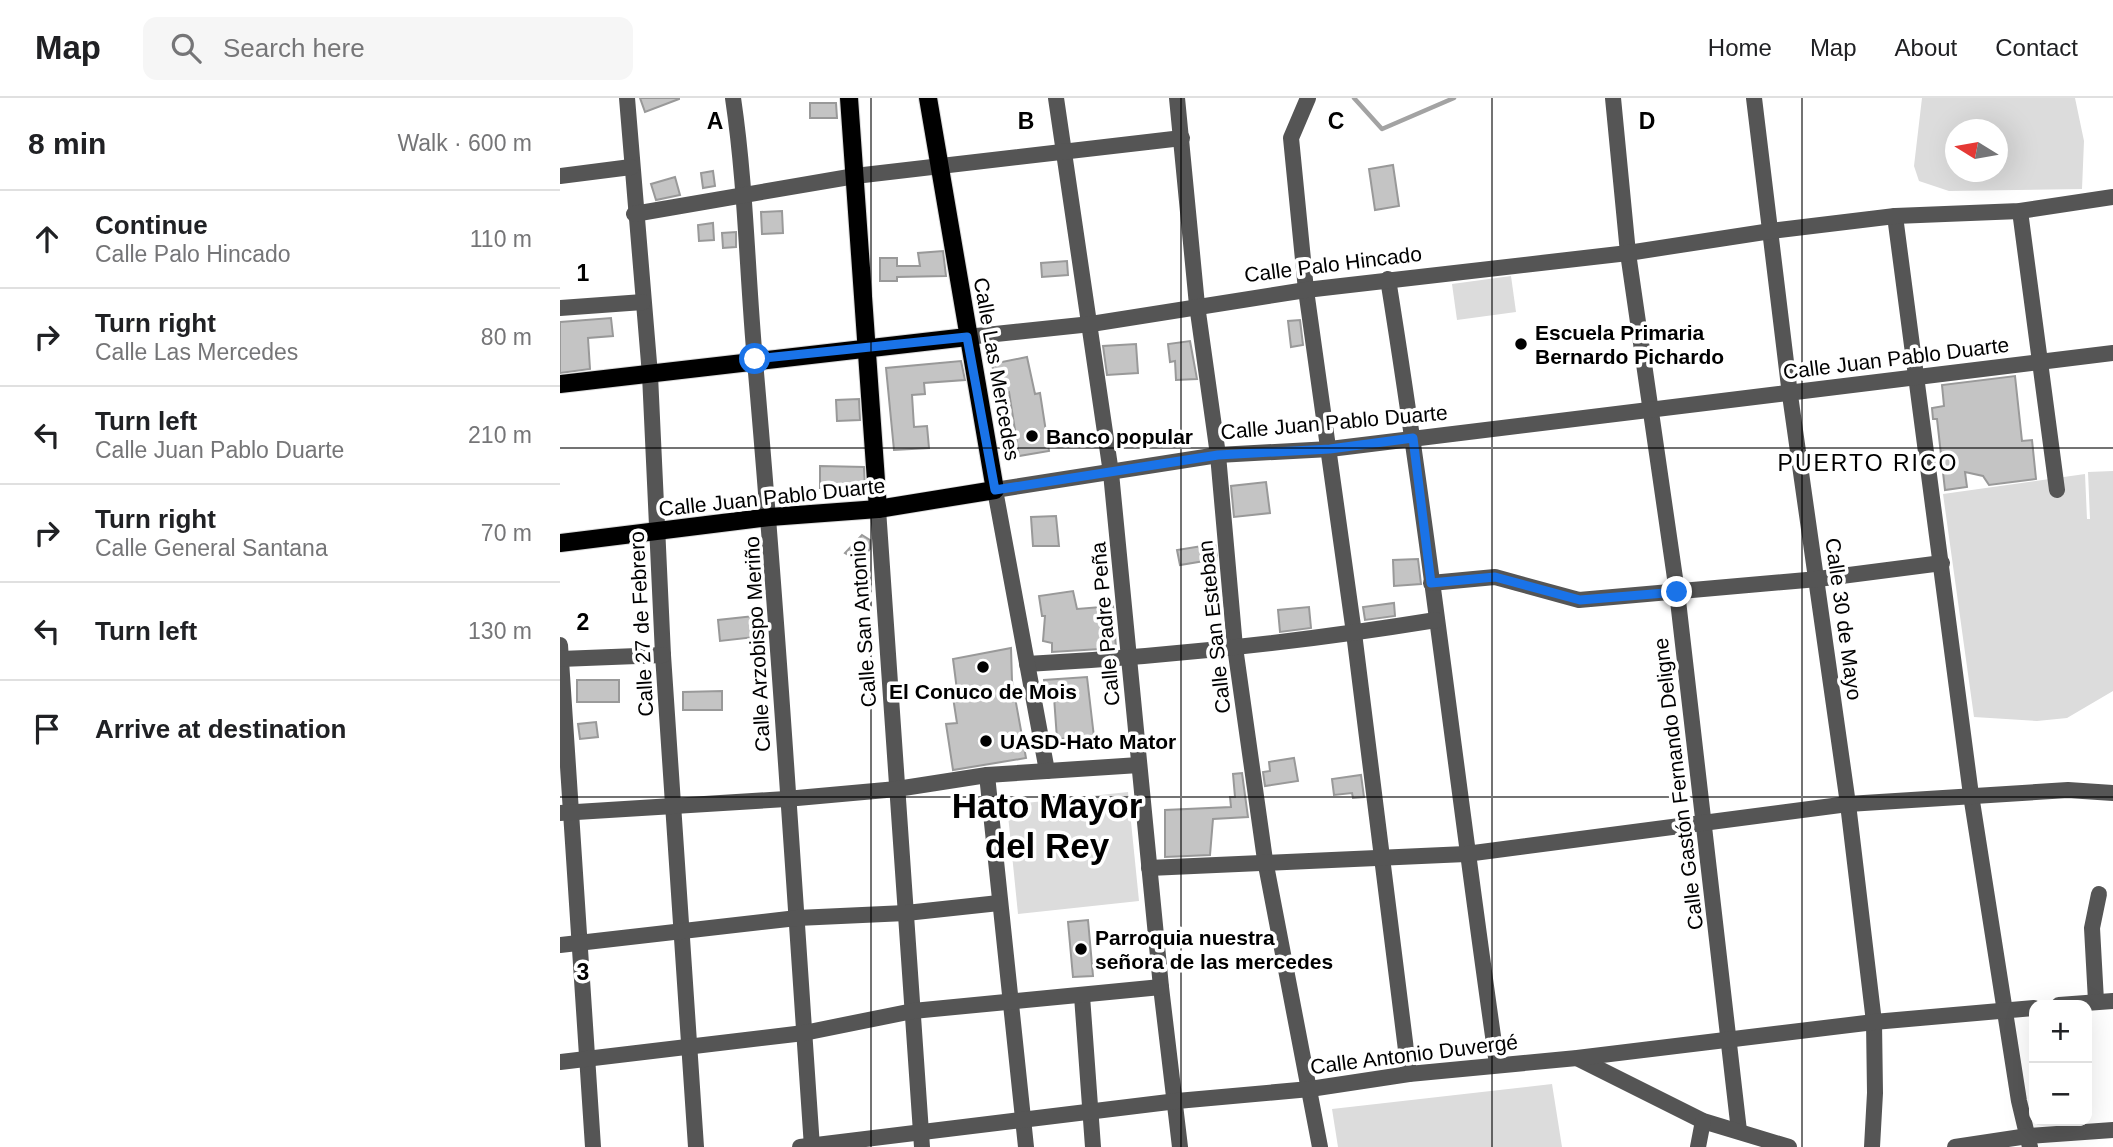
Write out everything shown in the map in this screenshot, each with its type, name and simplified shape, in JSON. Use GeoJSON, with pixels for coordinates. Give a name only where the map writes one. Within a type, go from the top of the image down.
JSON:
{"type":"FeatureCollection","features":[{"type":"Feature","properties":{"kind":"main road","name":"Calle San Antonio"},"geometry":{"type":"LineString","coordinates":[[849,98],[878,509]]}},
{"type":"Feature","properties":{"kind":"main road","name":"Calle Las Mercedes"},"geometry":{"type":"LineString","coordinates":[[928,98],[995,490]]}},
{"type":"Feature","properties":{"kind":"main road","name":"Calle Palo Hincado"},"geometry":{"type":"LineString","coordinates":[[560,384],[650,375],[755,359],[967,337]]}},
{"type":"Feature","properties":{"kind":"main road","name":"Calle Juan Pablo Duarte"},"geometry":{"type":"LineString","coordinates":[[560,543],[771,517],[878,509],[995,490]]}},
{"type":"Feature","properties":{"kind":"street","name":"Calle 27 de Febrero"},"geometry":{"type":"LineString","coordinates":[[628,98],[634,214],[650,375],[663,655],[696,1147]]}},
{"type":"Feature","properties":{"kind":"street","name":"Calle Arzobispo Meriño"},"geometry":{"type":"LineString","coordinates":[[733,98],[744,194],[755,359],[771,517],[786,799],[804,1033],[808,1147]]}},
{"type":"Feature","properties":{"kind":"street","name":"Calle Padre Peña"},"geometry":{"type":"LineString","coordinates":[[1056,98],[1111,473],[1161,987],[1177,1101],[1180,1147]]}},
{"type":"Feature","properties":{"kind":"street","name":"Calle San Esteban"},"geometry":{"type":"LineString","coordinates":[[1177,98],[1197,305],[1218,455],[1235,647],[1265,860],[1320,1147]]}},
{"type":"Feature","properties":{"kind":"street"},"geometry":{"type":"LineString","coordinates":[[1308,98],[1291,138],[1306,290],[1330,449],[1384,860],[1409,1074]]}},
{"type":"Feature","properties":{"kind":"street","name":"Calle Gastón Fernando Deligne"},"geometry":{"type":"LineString","coordinates":[[1613,98],[1628,253],[1677,592],[1739,1131]]}},
{"type":"Feature","properties":{"kind":"street","name":"Calle 30 de Mayo"},"geometry":{"type":"LineString","coordinates":[[1754,98],[1790,394],[1818,579],[1874,1022],[1875,1093],[1872,1147]]}},
{"type":"Feature","properties":{"kind":"street"},"geometry":{"type":"LineString","coordinates":[[634,214],[855,176],[1182,138]]}},
{"type":"Feature","properties":{"kind":"street"},"geometry":{"type":"LineString","coordinates":[[560,176],[631,167]]}},
{"type":"Feature","properties":{"kind":"street","name":"Calle Palo Hincado"},"geometry":{"type":"LineString","coordinates":[[967,337],[1091,324],[1197,305],[1306,290],[1628,253],[1771,231],[1895,216],[2020,211],[2113,198]]}},
{"type":"Feature","properties":{"kind":"street"},"geometry":{"type":"LineString","coordinates":[[2020,211],[2057,490]]}},
{"type":"Feature","properties":{"kind":"street"},"geometry":{"type":"LineString","coordinates":[[1895,216],[1971,795],[2007,1010],[2019,1101],[2029,1141]]}},
{"type":"Feature","properties":{"kind":"street"},"geometry":{"type":"LineString","coordinates":[[1388,279],[1413,438],[1466,854],[1497,1064]]}},
{"type":"Feature","properties":{"kind":"street"},"geometry":{"type":"LineString","coordinates":[[560,308],[643,302]]}},
{"type":"Feature","properties":{"kind":"street","name":"Calle Juan Pablo Duarte"},"geometry":{"type":"LineString","coordinates":[[995,490],[1218,455],[1330,449],[2113,354]]}},
{"type":"Feature","properties":{"kind":"street","name":"Calle Las Mercedes"},"geometry":{"type":"LineString","coordinates":[[995,490],[1047,771]]}},
{"type":"Feature","properties":{"kind":"street","name":"Calle San Antonio"},"geometry":{"type":"LineString","coordinates":[[878,509],[922,1139]]}},
{"type":"Feature","properties":{"kind":"street"},"geometry":{"type":"LineString","coordinates":[[1431,583],[1495,577],[1580,600],[1818,579],[1942,563]]}},
{"type":"Feature","properties":{"kind":"street"},"geometry":{"type":"LineString","coordinates":[[1027,664],[1129,659],[1354,633],[1436,620]]}},
{"type":"Feature","properties":{"kind":"street"},"geometry":{"type":"LineString","coordinates":[[593,1147],[566,812],[561,654],[663,655]]}},
{"type":"Feature","properties":{"kind":"street"},"geometry":{"type":"LineString","coordinates":[[566,812],[786,799],[897,789],[987,775],[1139,765]]}},
{"type":"Feature","properties":{"kind":"street"},"geometry":{"type":"LineString","coordinates":[[987,775],[1026,1147]]}},
{"type":"Feature","properties":{"kind":"street"},"geometry":{"type":"LineString","coordinates":[[1149,867],[1265,860],[1384,860],[1466,854],[1848,804],[2068,790],[2113,793]]}},
{"type":"Feature","properties":{"kind":"street"},"geometry":{"type":"LineString","coordinates":[[2096,1002],[2092,928],[2099,894]]}},
{"type":"Feature","properties":{"kind":"street"},"geometry":{"type":"LineString","coordinates":[[560,945],[797,918],[906,913],[999,903]]}},
{"type":"Feature","properties":{"kind":"street"},"geometry":{"type":"LineString","coordinates":[[560,1062],[804,1033],[913,1011],[1161,987]]}},
{"type":"Feature","properties":{"kind":"street"},"geometry":{"type":"LineString","coordinates":[[1082,996],[1093,1147]]}},
{"type":"Feature","properties":{"kind":"street"},"geometry":{"type":"LineString","coordinates":[[2092,1002],[2113,1001]]}},
{"type":"Feature","properties":{"kind":"street","name":"Calle Antonio Duvergé"},"geometry":{"type":"LineString","coordinates":[[808,1147],[922,1139],[1021,1119],[1310,1089],[1409,1074],[1577,1058],[1874,1022],[2029,1008]]}},
{"type":"Feature","properties":{"kind":"street"},"geometry":{"type":"LineString","coordinates":[[1577,1058],[1703,1121],[1789,1147]]}},
{"type":"Feature","properties":{"kind":"street"},"geometry":{"type":"LineString","coordinates":[[1698,1147],[1703,1121]]}},
{"type":"Feature","properties":{"kind":"street"},"geometry":{"type":"LineString","coordinates":[[1955,1147],[2113,1130]]}},
{"type":"Feature","properties":{"kind":"shaded area"},"geometry":{"type":"Polygon","coordinates":[[[1922,98],[2075,98],[2084,141],[2082,189],[1949,191],[1919,181],[1914,166],[1922,98]]]}},
{"type":"Feature","properties":{"kind":"shaded area"},"geometry":{"type":"Polygon","coordinates":[[[1511,276],[1516,312],[1457,320],[1452,284],[1511,276]]]}},
{"type":"Feature","properties":{"kind":"shaded area"},"geometry":{"type":"Polygon","coordinates":[[[2113,471],[2113,691],[2067,718],[2037,721],[1974,717],[1943,494],[2085,474],[2087,519],[2090,519],[2088,472],[2113,471]]]}},
{"type":"Feature","properties":{"kind":"shaded area"},"geometry":{"type":"Polygon","coordinates":[[[1128,792],[1139,901],[1018,914],[1007,805],[1128,792]]]}},
{"type":"Feature","properties":{"kind":"shaded area"},"geometry":{"type":"Polygon","coordinates":[[[1552,1084],[1562,1147],[1338,1147],[1332,1109],[1552,1084]]]}},
{"type":"Feature","properties":{"kind":"building"},"geometry":{"type":"Polygon","coordinates":[[[640,98],[679,98],[679,99],[645,112],[640,98]]]}},
{"type":"Feature","properties":{"kind":"building"},"geometry":{"type":"Polygon","coordinates":[[[810,103],[836,103],[837,118],[810,118],[810,103]]]}},
{"type":"Feature","properties":{"kind":"building"},"geometry":{"type":"Polygon","coordinates":[[[1393,165],[1399,206],[1375,210],[1369,169],[1393,165]]]}},
{"type":"Feature","properties":{"kind":"building"},"geometry":{"type":"Polygon","coordinates":[[[713,171],[715,186],[703,188],[701,173],[713,171]]]}},
{"type":"Feature","properties":{"kind":"building"},"geometry":{"type":"Polygon","coordinates":[[[675,177],[680,195],[656,200],[651,184],[675,177]]]}},
{"type":"Feature","properties":{"kind":"building"},"geometry":{"type":"Polygon","coordinates":[[[782,211],[783,233],[762,234],[761,212],[782,211]]]}},
{"type":"Feature","properties":{"kind":"building"},"geometry":{"type":"Polygon","coordinates":[[[713,223],[714,240],[699,241],[698,225],[713,223]]]}},
{"type":"Feature","properties":{"kind":"building"},"geometry":{"type":"Polygon","coordinates":[[[736,232],[736,247],[723,248],[722,233],[736,232]]]}},
{"type":"Feature","properties":{"kind":"building"},"geometry":{"type":"Polygon","coordinates":[[[943,251],[946,276],[897,277],[897,281],[880,281],[880,258],[897,258],[897,266],[920,266],[918,253],[943,251]]]}},
{"type":"Feature","properties":{"kind":"building"},"geometry":{"type":"Polygon","coordinates":[[[1067,261],[1068,275],[1042,277],[1041,263],[1067,261]]]}},
{"type":"Feature","properties":{"kind":"building"},"geometry":{"type":"Polygon","coordinates":[[[611,318],[613,336],[588,338],[590,369],[560,373],[560,322],[611,318]]]}},
{"type":"Feature","properties":{"kind":"building"},"geometry":{"type":"Polygon","coordinates":[[[1300,320],[1303,345],[1291,347],[1288,321],[1300,320]]]}},
{"type":"Feature","properties":{"kind":"building"},"geometry":{"type":"Polygon","coordinates":[[[1190,341],[1197,379],[1176,380],[1175,361],[1170,362],[1168,344],[1190,341]]]}},
{"type":"Feature","properties":{"kind":"building"},"geometry":{"type":"Polygon","coordinates":[[[1136,344],[1138,373],[1107,375],[1103,346],[1136,344]]]}},
{"type":"Feature","properties":{"kind":"building"},"geometry":{"type":"Polygon","coordinates":[[[1027,357],[1035,394],[1040,393],[1049,451],[1019,456],[1009,392],[998,395],[992,364],[1027,357]]]}},
{"type":"Feature","properties":{"kind":"building"},"geometry":{"type":"Polygon","coordinates":[[[961,361],[965,380],[924,383],[925,394],[912,395],[914,427],[927,426],[929,448],[894,450],[886,368],[961,361]]]}},
{"type":"Feature","properties":{"kind":"building"},"geometry":{"type":"Polygon","coordinates":[[[2015,376],[2022,441],[2032,440],[2036,479],[1989,485],[1983,476],[1965,472],[1967,487],[1945,490],[1937,419],[1933,419],[1932,408],[1944,406],[1942,385],[2015,376]]]}},
{"type":"Feature","properties":{"kind":"building"},"geometry":{"type":"Polygon","coordinates":[[[859,399],[860,420],[837,421],[836,400],[859,399]]]}},
{"type":"Feature","properties":{"kind":"building"},"geometry":{"type":"Polygon","coordinates":[[[820,466],[864,467],[865,489],[820,488],[820,466]]]}},
{"type":"Feature","properties":{"kind":"building"},"geometry":{"type":"Polygon","coordinates":[[[1266,482],[1270,513],[1234,517],[1231,486],[1266,482]]]}},
{"type":"Feature","properties":{"kind":"building"},"geometry":{"type":"Polygon","coordinates":[[[1056,516],[1059,546],[1033,546],[1031,517],[1056,516]]]}},
{"type":"Feature","properties":{"kind":"building"},"geometry":{"type":"Polygon","coordinates":[[[862,535],[870,540],[870,549],[860,562],[845,553],[862,535]]]}},
{"type":"Feature","properties":{"kind":"building"},"geometry":{"type":"Polygon","coordinates":[[[1215,544],[1217,559],[1180,565],[1177,550],[1215,544]]]}},
{"type":"Feature","properties":{"kind":"building"},"geometry":{"type":"Polygon","coordinates":[[[1418,559],[1421,584],[1394,586],[1393,560],[1418,559]]]}},
{"type":"Feature","properties":{"kind":"building"},"geometry":{"type":"Polygon","coordinates":[[[1073,591],[1077,609],[1113,606],[1116,648],[1052,652],[1052,643],[1043,641],[1045,616],[1042,616],[1039,596],[1073,591]]]}},
{"type":"Feature","properties":{"kind":"building"},"geometry":{"type":"Polygon","coordinates":[[[1394,603],[1395,616],[1365,620],[1363,607],[1394,603]]]}},
{"type":"Feature","properties":{"kind":"building"},"geometry":{"type":"Polygon","coordinates":[[[1309,607],[1311,628],[1280,632],[1278,610],[1309,607]]]}},
{"type":"Feature","properties":{"kind":"building"},"geometry":{"type":"Polygon","coordinates":[[[763,615],[765,636],[720,641],[718,620],[763,615]]]}},
{"type":"Feature","properties":{"kind":"building","name":"UASD-Hato Mator"},"geometry":{"type":"Polygon","coordinates":[[[1011,648],[1012,681],[1026,758],[953,770],[946,724],[957,723],[952,691],[957,690],[953,659],[1011,648]]]}},
{"type":"Feature","properties":{"kind":"building"},"geometry":{"type":"Polygon","coordinates":[[[1087,677],[1094,737],[1057,739],[1054,697],[1045,698],[1044,680],[1087,677]]]}},
{"type":"Feature","properties":{"kind":"building"},"geometry":{"type":"Polygon","coordinates":[[[577,680],[619,680],[619,702],[577,702],[577,680]]]}},
{"type":"Feature","properties":{"kind":"building"},"geometry":{"type":"Polygon","coordinates":[[[722,691],[722,710],[683,710],[683,692],[722,691]]]}},
{"type":"Feature","properties":{"kind":"building"},"geometry":{"type":"Polygon","coordinates":[[[596,722],[598,737],[580,739],[578,724],[596,722]]]}},
{"type":"Feature","properties":{"kind":"building"},"geometry":{"type":"Polygon","coordinates":[[[1294,758],[1298,781],[1265,786],[1263,772],[1270,771],[1269,762],[1294,758]]]}},
{"type":"Feature","properties":{"kind":"building"},"geometry":{"type":"Polygon","coordinates":[[[1242,773],[1248,817],[1213,819],[1210,855],[1165,857],[1165,810],[1231,807],[1230,797],[1235,797],[1233,774],[1242,773]]]}},
{"type":"Feature","properties":{"kind":"building"},"geometry":{"type":"Polygon","coordinates":[[[1361,775],[1364,797],[1353,798],[1352,793],[1334,795],[1332,779],[1361,775]]]}},
{"type":"Feature","properties":{"kind":"building","name":"Parroquia nuestra señora de las mercedes"},"geometry":{"type":"Polygon","coordinates":[[[1088,920],[1093,976],[1073,977],[1068,922],[1088,920]]]}},
{"type":"Feature","properties":{"kind":"waterway"},"geometry":{"type":"LineString","coordinates":[[1354,98],[1382,129],[1454,98]]}},
{"type":"Feature","properties":{"kind":"place","name":"Escuela Primaria Bernardo Pichardo"},"geometry":{"type":"Point","coordinates":[1521,344]}},
{"type":"Feature","properties":{"kind":"place","name":"Banco popular"},"geometry":{"type":"Point","coordinates":[1032,436]}},
{"type":"Feature","properties":{"kind":"place","name":"El Conuco de Mois"},"geometry":{"type":"Point","coordinates":[983,667]}},
{"type":"Feature","properties":{"kind":"place","name":"UASD-Hato Mator"},"geometry":{"type":"Point","coordinates":[986,741]}},
{"type":"Feature","properties":{"kind":"place","name":"Parroquia nuestra señora de las mercedes"},"geometry":{"type":"Point","coordinates":[1081,949]}},
{"type":"Feature","properties":{"kind":"district","name":"PUERTO RICO"},"geometry":{"type":"Point","coordinates":[1868,463]}},
{"type":"Feature","properties":{"kind":"district","name":"Hato Mayor del Rey"},"geometry":{"type":"Point","coordinates":[1047,825]}},
{"type":"Feature","properties":{"kind":"route"},"geometry":{"type":"LineString","coordinates":[[755,359],[967,337],[995,490],[1218,455],[1330,449],[1413,438],[1431,583],[1495,577],[1580,600],[1677,592]]}}]}
